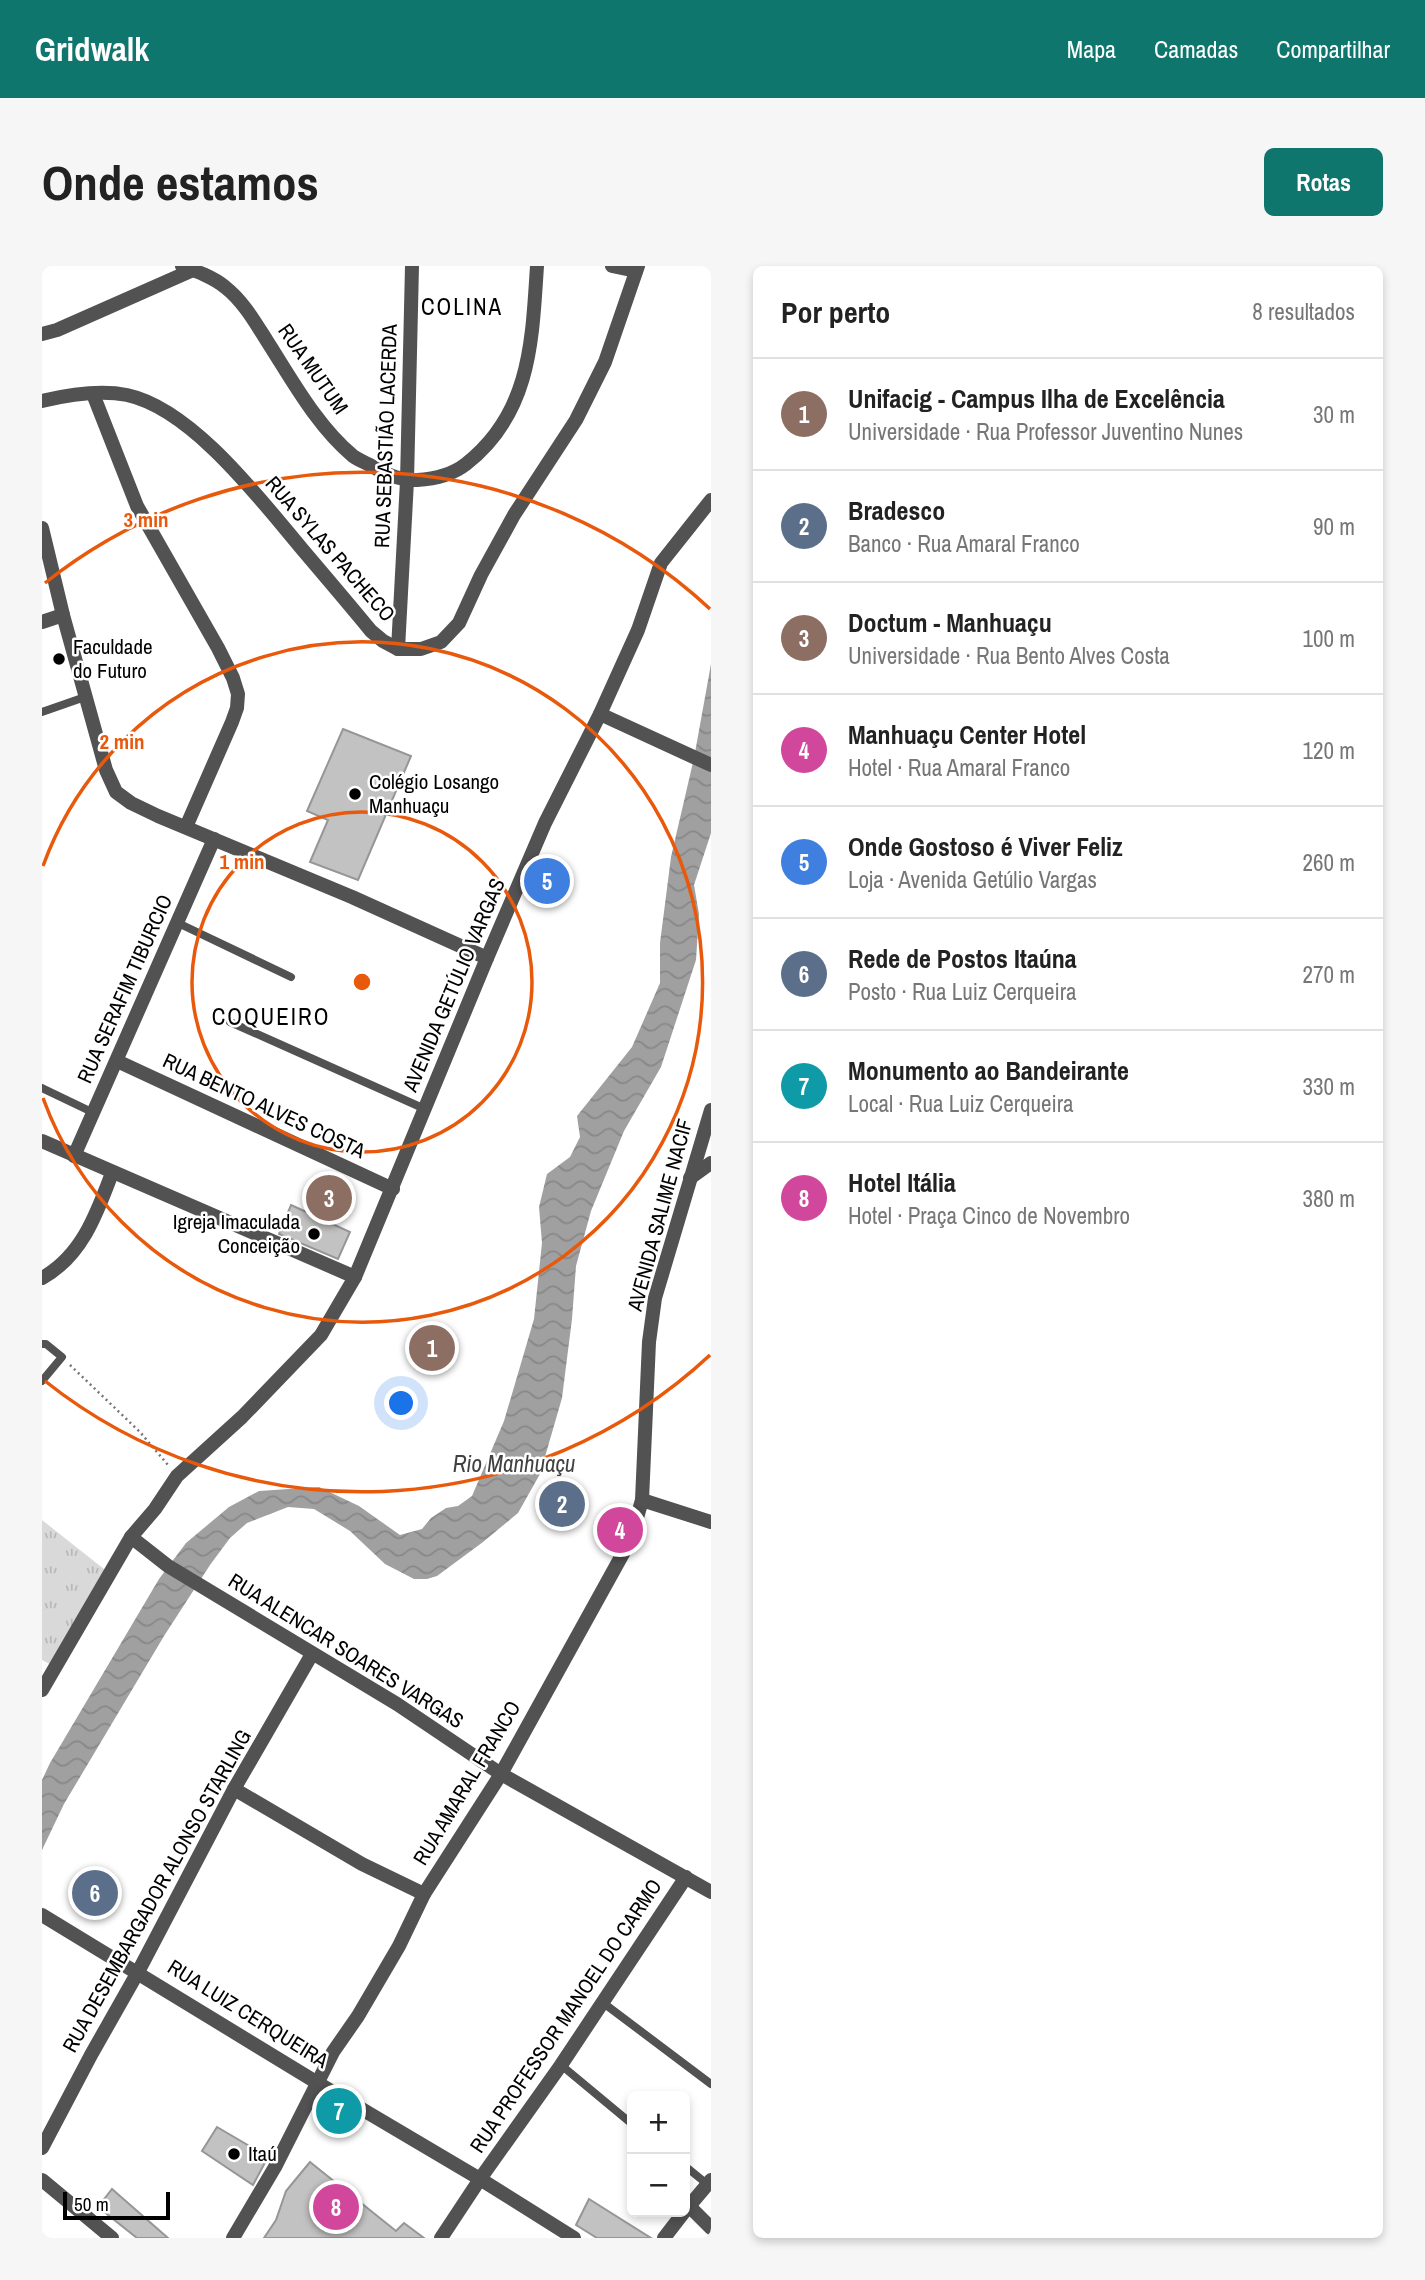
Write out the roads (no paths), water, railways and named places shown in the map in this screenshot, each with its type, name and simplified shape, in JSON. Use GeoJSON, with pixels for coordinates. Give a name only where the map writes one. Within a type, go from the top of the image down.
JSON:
{"type":"FeatureCollection","features":[{"type":"Feature","properties":{"kind":"street","name":"RUA SEBASTIÃO LACERDA"},"geometry":{"type":"LineString","coordinates":[[398,649],[407,481],[412,266]]}},
{"type":"Feature","properties":{"kind":"street"},"geometry":{"type":"LineString","coordinates":[[407,481],[435,479],[460,468],[478,454],[498,431],[518,396],[526,373],[533,330],[537,266]]}},
{"type":"Feature","properties":{"kind":"street"},"geometry":{"type":"LineString","coordinates":[[612,266],[637,268]]}},
{"type":"Feature","properties":{"kind":"street"},"geometry":{"type":"LineString","coordinates":[[42,334],[57,330],[192,267]]}},
{"type":"Feature","properties":{"kind":"street","name":"RUA MUTUM"},"geometry":{"type":"LineString","coordinates":[[192,267],[225,286],[246,309],[320,421],[354,456],[386,474],[407,481]]}},
{"type":"Feature","properties":{"kind":"street","name":"RUA SYLAS PACHECO"},"geometry":{"type":"LineString","coordinates":[[42,401],[93,394],[126,395],[153,405],[182,422],[210,446],[256,495],[371,631],[398,649],[421,649],[441,642],[459,623],[481,575],[514,515],[576,420],[605,362],[637,268]]}},
{"type":"Feature","properties":{"kind":"street"},"geometry":{"type":"LineString","coordinates":[[93,394],[137,506],[218,648],[238,694],[232,722],[186,827]]}},
{"type":"Feature","properties":{"kind":"street","name":"AVENIDA GETÚLIO VARGAS"},"geometry":{"type":"LineString","coordinates":[[42,1690],[131,1537],[155,1509],[177,1476],[242,1417],[321,1335],[355,1277],[545,822],[600,714],[638,630],[661,563],[711,500]]}},
{"type":"Feature","properties":{"kind":"street"},"geometry":{"type":"LineString","coordinates":[[42,528],[85,697],[106,770],[116,792],[131,803],[487,958]]}},
{"type":"Feature","properties":{"kind":"street"},"geometry":{"type":"LineString","coordinates":[[42,622],[63,615]]}},
{"type":"Feature","properties":{"kind":"street"},"geometry":{"type":"LineString","coordinates":[[600,714],[711,765]]}},
{"type":"Feature","properties":{"kind":"street","name":"RUA SERAFIM TIBURCIO"},"geometry":{"type":"LineString","coordinates":[[74,1156],[214,839]]}},
{"type":"Feature","properties":{"kind":"street","name":"RUA BENTO ALVES COSTA"},"geometry":{"type":"LineString","coordinates":[[117,1061],[393,1189]]}},
{"type":"Feature","properties":{"kind":"street","name":"AVENIDA SALIME NACIF"},"geometry":{"type":"LineString","coordinates":[[642,1500],[648,1354],[655,1298],[711,1110]]}},
{"type":"Feature","properties":{"kind":"street"},"geometry":{"type":"LineString","coordinates":[[42,1141],[355,1277]]}},
{"type":"Feature","properties":{"kind":"street"},"geometry":{"type":"LineString","coordinates":[[690,1178],[711,1163]]}},
{"type":"Feature","properties":{"kind":"street"},"geometry":{"type":"LineString","coordinates":[[45,1273],[68,1258],[87,1232],[112,1173]]}},
{"type":"Feature","properties":{"kind":"street"},"geometry":{"type":"LineString","coordinates":[[642,1500],[711,1522]]}},
{"type":"Feature","properties":{"kind":"street","name":"RUA AMARAL FRANCO"},"geometry":{"type":"LineString","coordinates":[[233,2238],[275,2167],[333,2052],[358,2016],[399,1946],[424,1894],[501,1774],[620,1562],[631,1539],[642,1500]]}},
{"type":"Feature","properties":{"kind":"street","name":"RUA ALENCAR SOARES VARGAS"},"geometry":{"type":"LineString","coordinates":[[131,1537],[161,1562],[397,1704],[501,1774],[711,1892]]}},
{"type":"Feature","properties":{"kind":"street","name":"RUA DESEMBARGADOR ALONSO STARLING"},"geometry":{"type":"LineString","coordinates":[[42,2148],[234,1789],[312,1654]]}},
{"type":"Feature","properties":{"kind":"street"},"geometry":{"type":"LineString","coordinates":[[234,1789],[362,1864],[424,1894]]}},
{"type":"Feature","properties":{"kind":"street","name":"RUA PROFESSOR MANOEL DO CARMO"},"geometry":{"type":"LineString","coordinates":[[441,2238],[561,2065],[686,1877]]}},
{"type":"Feature","properties":{"kind":"street","name":"RUA LUIZ CERQUEIRA"},"geometry":{"type":"LineString","coordinates":[[42,1915],[481,2179],[574,2238]]}},
{"type":"Feature","properties":{"kind":"street"},"geometry":{"type":"LineString","coordinates":[[42,2180],[112,2238]]}},
{"type":"Feature","properties":{"kind":"street"},"geometry":{"type":"LineString","coordinates":[[690,2205],[709,2182]]}},
{"type":"Feature","properties":{"kind":"street"},"geometry":{"type":"LineString","coordinates":[[690,2213],[711,2228]]}},
{"type":"Feature","properties":{"kind":"street"},"geometry":{"type":"LineString","coordinates":[[664,2238],[680,2217]]}},
{"type":"Feature","properties":{"kind":"lane"},"geometry":{"type":"LineString","coordinates":[[42,712],[85,697]]}},
{"type":"Feature","properties":{"kind":"lane"},"geometry":{"type":"LineString","coordinates":[[178,923],[291,977]]}},
{"type":"Feature","properties":{"kind":"lane"},"geometry":{"type":"LineString","coordinates":[[230,1022],[425,1109]]}},
{"type":"Feature","properties":{"kind":"lane"},"geometry":{"type":"LineString","coordinates":[[42,1088],[94,1113]]}},
{"type":"Feature","properties":{"kind":"lane"},"geometry":{"type":"LineString","coordinates":[[42,1344],[46,1344],[62,1357],[42,1381]]}},
{"type":"Feature","properties":{"kind":"lane"},"geometry":{"type":"LineString","coordinates":[[602,2002],[711,2084]]}},
{"type":"Feature","properties":{"kind":"lane"},"geometry":{"type":"LineString","coordinates":[[561,2065],[627,2120]]}},
{"type":"Feature","properties":{"kind":"lane"},"geometry":{"type":"LineString","coordinates":[[690,2169],[709,2182]]}},
{"type":"Feature","properties":{"kind":"water","name":"Rio Manhuaçu"},"geometry":{"type":"Polygon","coordinates":[[[711,664],[711,833],[694,885],[699,914],[696,960],[661,1067],[624,1131],[591,1211],[576,1266],[562,1398],[540,1474],[518,1513],[437,1576],[427,1579],[414,1579],[385,1564],[350,1531],[314,1509],[288,1507],[247,1523],[230,1538],[210,1565],[164,1636],[64,1804],[42,1850],[42,1780],[50,1763],[159,1579],[186,1543],[229,1507],[259,1491],[319,1487],[359,1506],[400,1535],[422,1529],[431,1518],[446,1508],[458,1506],[472,1496],[504,1421],[534,1319],[542,1243],[539,1207],[547,1174],[570,1157],[580,1137],[577,1116],[632,1047],[660,983],[660,943],[671,857],[694,758],[711,664]]]}},
{"type":"Feature","properties":{"kind":"place","name":"Faculdade do Futuro"},"geometry":{"type":"Point","coordinates":[59,659]}},
{"type":"Feature","properties":{"kind":"place","name":"Colégio Losango Manhuaçu"},"geometry":{"type":"Point","coordinates":[355,794]}},
{"type":"Feature","properties":{"kind":"place","name":"Onde Gostoso é Viver Feliz"},"geometry":{"type":"Point","coordinates":[547,881]}},
{"type":"Feature","properties":{"kind":"place","name":"Doctum - Manhuaçu"},"geometry":{"type":"Point","coordinates":[329,1198]}},
{"type":"Feature","properties":{"kind":"place","name":"Igreja Imaculada Conceição"},"geometry":{"type":"Point","coordinates":[314,1234]}},
{"type":"Feature","properties":{"kind":"place","name":"Unifacig - Campus Ilha de Excelência"},"geometry":{"type":"Point","coordinates":[432,1348]}},
{"type":"Feature","properties":{"kind":"place","name":"Bradesco"},"geometry":{"type":"Point","coordinates":[562,1504]}},
{"type":"Feature","properties":{"kind":"place","name":"Manhuaçu Center Hotel"},"geometry":{"type":"Point","coordinates":[620,1530]}},
{"type":"Feature","properties":{"kind":"place","name":"Rede de Postos Itaúna"},"geometry":{"type":"Point","coordinates":[95,1893]}},
{"type":"Feature","properties":{"kind":"place","name":"Monumento ao Bandeirante"},"geometry":{"type":"Point","coordinates":[339,2111]}},
{"type":"Feature","properties":{"kind":"place","name":"Itaú"},"geometry":{"type":"Point","coordinates":[234,2154]}},
{"type":"Feature","properties":{"kind":"place","name":"Hotel Itália"},"geometry":{"type":"Point","coordinates":[336,2207]}},
{"type":"Feature","properties":{"kind":"district","name":"COLINA"},"geometry":{"type":"Point","coordinates":[462,307]}},
{"type":"Feature","properties":{"kind":"district","name":"COQUEIRO"},"geometry":{"type":"Point","coordinates":[271,1017]}}]}
